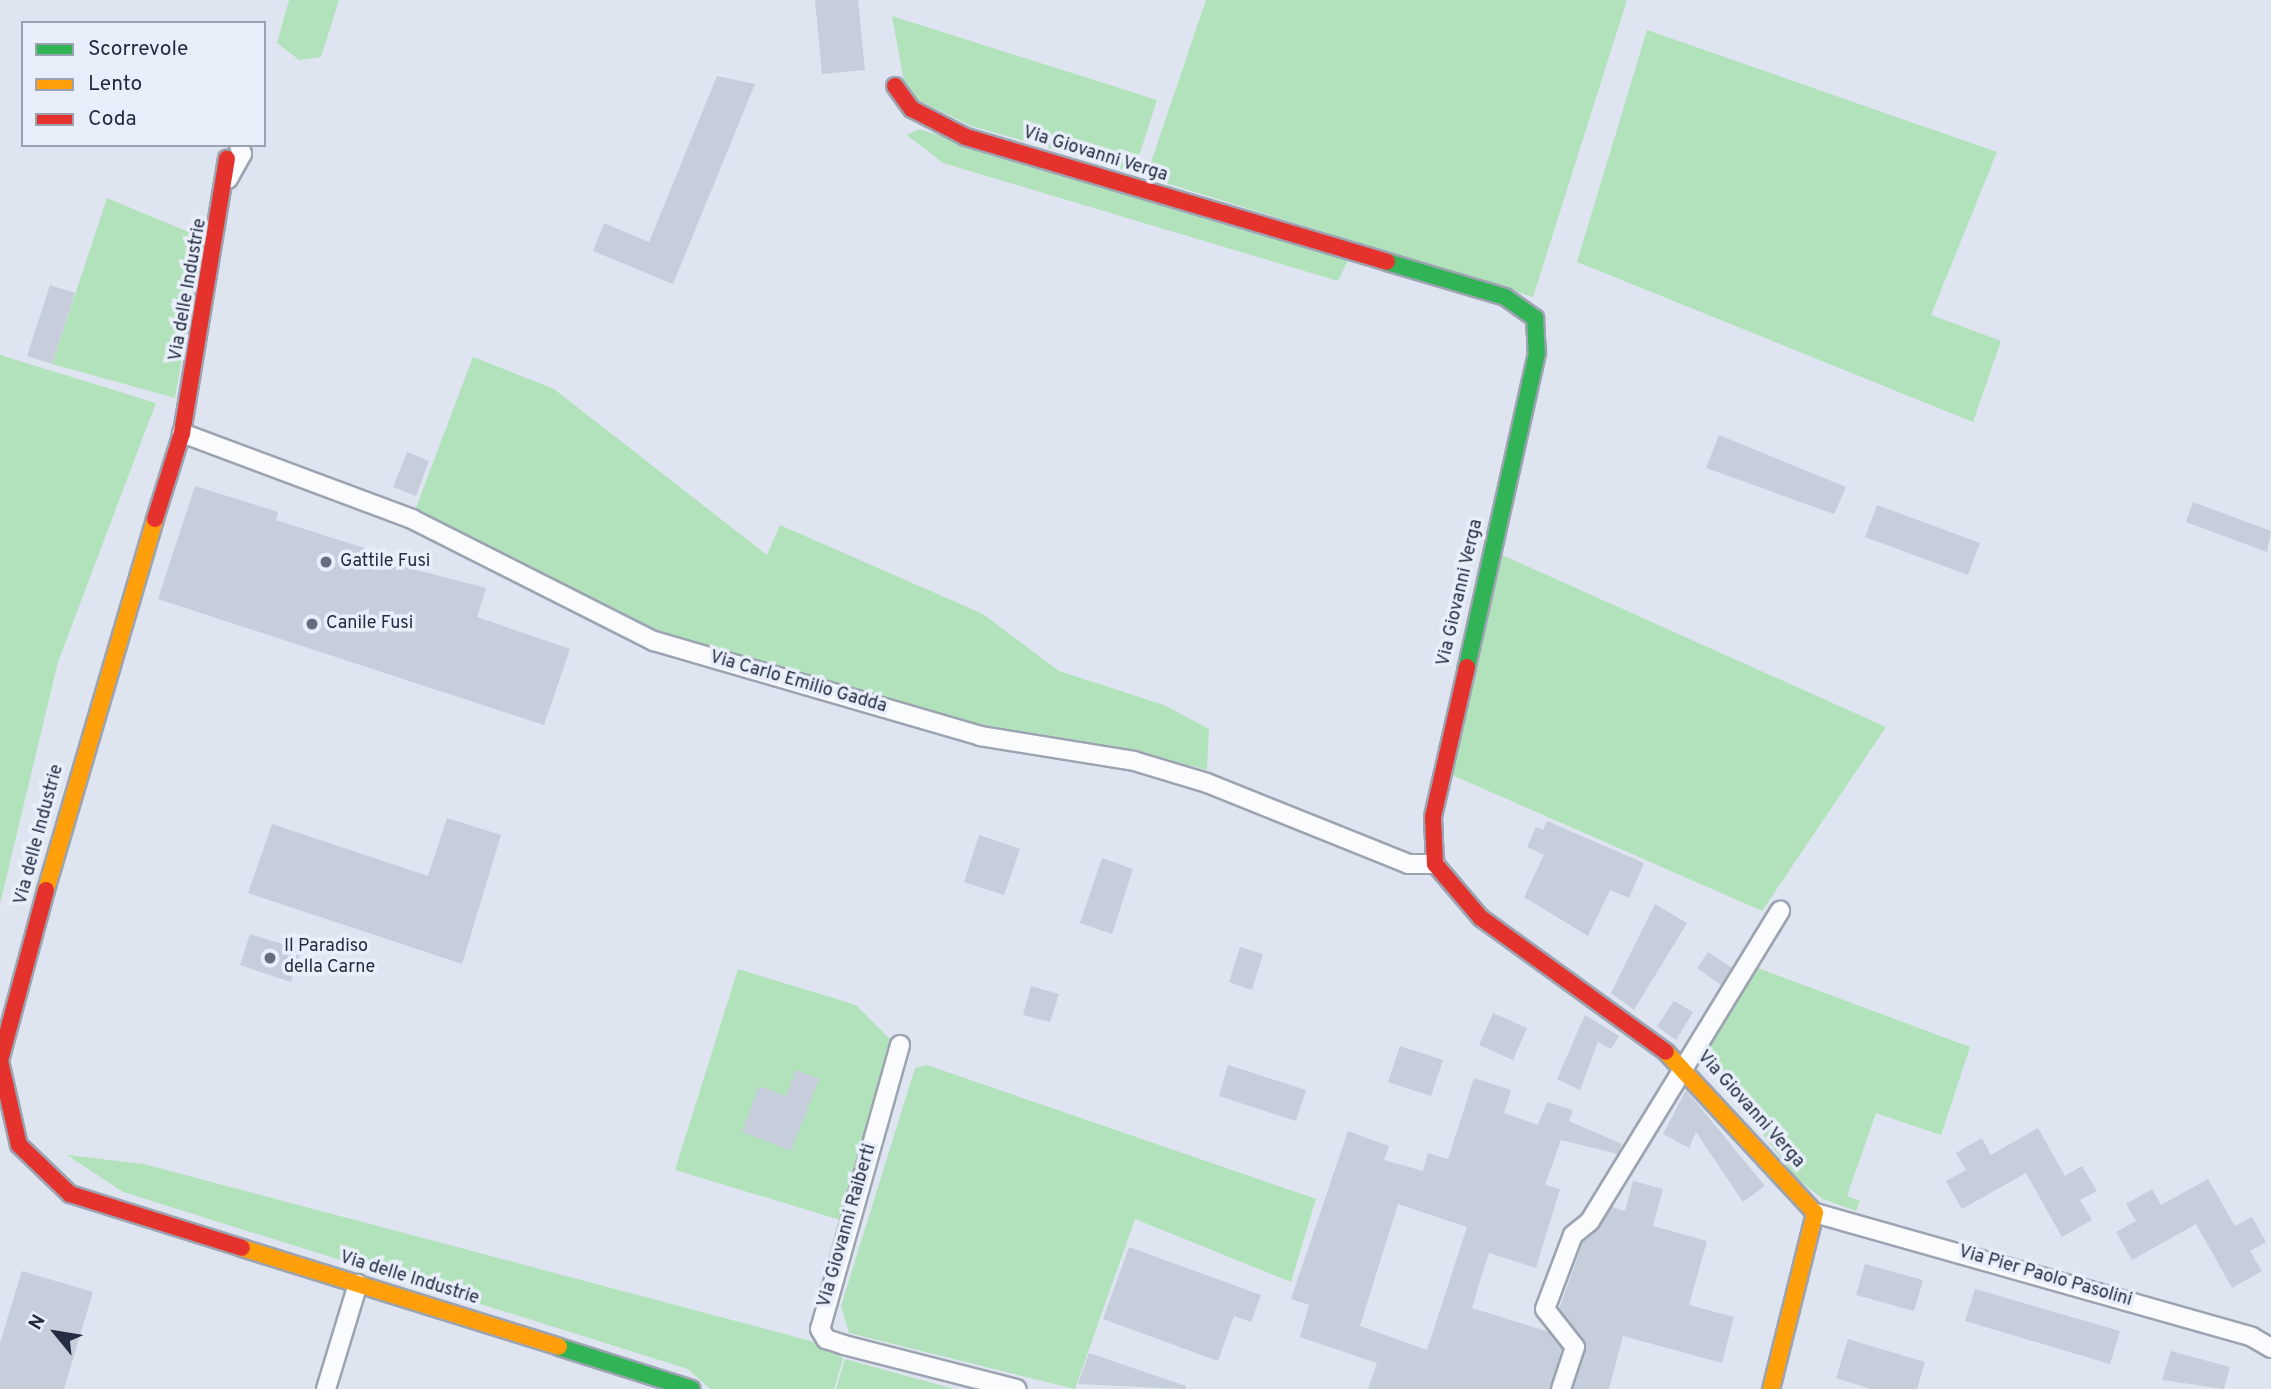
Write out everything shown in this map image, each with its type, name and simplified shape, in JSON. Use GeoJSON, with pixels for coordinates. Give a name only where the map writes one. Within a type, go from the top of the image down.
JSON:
{"type":"FeatureCollection","features":[{"type":"Feature","properties":{"kind":"street","name":"Via Giovanni Verga"},"geometry":{"type":"LineString","coordinates":[[895,86],[912,109],[966,137],[1505,297],[1535,318],[1537,354],[1433,817],[1435,864],[1481,918],[1682,1063],[1815,1213]]}},
{"type":"Feature","properties":{"kind":"street"},"geometry":{"type":"LineString","coordinates":[[228,178],[232,153]]}},
{"type":"Feature","properties":{"kind":"street","name":"Via delle Industrie"},"geometry":{"type":"LineString","coordinates":[[228,178],[183,433],[91,723],[0,1062],[11,1120],[25,1157],[70,1194],[692,1389]]}},
{"type":"Feature","properties":{"kind":"street","name":"Via Carlo Emilio Gadda"},"geometry":{"type":"LineString","coordinates":[[183,433],[412,519],[654,641],[980,736],[1134,761],[1207,783],[1408,864],[1435,864]]}},
{"type":"Feature","properties":{"kind":"street"},"geometry":{"type":"LineString","coordinates":[[1561,1389],[1576,1346],[1545,1309],[1573,1235],[1590,1221],[1682,1063],[1780,911]]}},
{"type":"Feature","properties":{"kind":"street","name":"Via Giovanni Raiberti"},"geometry":{"type":"LineString","coordinates":[[900,1045],[820,1329],[826,1339],[844,1345],[1016,1389]]}},
{"type":"Feature","properties":{"kind":"street"},"geometry":{"type":"LineString","coordinates":[[1771,1389],[1815,1213]]}},
{"type":"Feature","properties":{"kind":"street","name":"Via Pier Paolo Pasolini"},"geometry":{"type":"LineString","coordinates":[[1815,1213],[2252,1337],[2271,1348]]}},
{"type":"Feature","properties":{"kind":"street"},"geometry":{"type":"LineString","coordinates":[[326,1389],[358,1284]]}},
{"type":"Feature","properties":{"kind":"green space"},"geometry":{"type":"Polygon","coordinates":[[[289,0],[339,0],[321,57],[299,60],[277,43],[289,0]]]}},
{"type":"Feature","properties":{"kind":"green space"},"geometry":{"type":"Polygon","coordinates":[[[1206,0],[1627,0],[1533,297],[1146,177],[1206,0]]]}},
{"type":"Feature","properties":{"kind":"green space"},"geometry":{"type":"Polygon","coordinates":[[[892,16],[1157,100],[1134,172],[971,126],[918,100],[904,82],[892,16]]]}},
{"type":"Feature","properties":{"kind":"green space"},"geometry":{"type":"Polygon","coordinates":[[[1647,30],[1997,152],[1931,315],[2001,341],[1973,422],[1577,262],[1647,30]]]}},
{"type":"Feature","properties":{"kind":"green space"},"geometry":{"type":"Polygon","coordinates":[[[919,129],[1348,260],[1338,281],[943,163],[907,135],[919,129]]]}},
{"type":"Feature","properties":{"kind":"green space"},"geometry":{"type":"Polygon","coordinates":[[[107,198],[203,238],[175,398],[52,364],[107,198]]]}},
{"type":"Feature","properties":{"kind":"green space"},"geometry":{"type":"Polygon","coordinates":[[[0,355],[156,403],[58,662],[0,904],[0,355]]]}},
{"type":"Feature","properties":{"kind":"green space"},"geometry":{"type":"Polygon","coordinates":[[[473,357],[554,389],[767,555],[780,525],[983,614],[1059,671],[1164,705],[1209,729],[1207,770],[1137,751],[986,727],[650,631],[414,513],[473,357]]]}},
{"type":"Feature","properties":{"kind":"green space"},"geometry":{"type":"Polygon","coordinates":[[[1500,554],[1886,727],[1762,911],[1452,775],[1500,554]]]}},
{"type":"Feature","properties":{"kind":"green space"},"geometry":{"type":"Polygon","coordinates":[[[1758,968],[1970,1047],[1941,1135],[1876,1113],[1847,1196],[1860,1201],[1856,1211],[1823,1199],[1796,1178],[1701,1054],[1758,968]]]}},
{"type":"Feature","properties":{"kind":"green space"},"geometry":{"type":"Polygon","coordinates":[[[738,969],[856,1005],[903,1052],[847,1222],[675,1170],[738,969]]]}},
{"type":"Feature","properties":{"kind":"green space"},"geometry":{"type":"Polygon","coordinates":[[[927,1065],[1316,1199],[1291,1282],[1135,1219],[1075,1389],[849,1333],[841,1306],[915,1068],[927,1065]]]}},
{"type":"Feature","properties":{"kind":"green space"},"geometry":{"type":"Polygon","coordinates":[[[67,1155],[144,1164],[811,1341],[843,1358],[834,1389],[710,1389],[688,1369],[123,1192],[67,1155]]]}},
{"type":"Feature","properties":{"kind":"green space"},"geometry":{"type":"Polygon","coordinates":[[[845,1359],[954,1389],[836,1389],[845,1359]]]}},
{"type":"Feature","properties":{"kind":"building"},"geometry":{"type":"Polygon","coordinates":[[[815,0],[858,0],[865,70],[822,74],[815,0]]]}},
{"type":"Feature","properties":{"kind":"building"},"geometry":{"type":"Polygon","coordinates":[[[717,76],[755,84],[673,284],[593,251],[604,223],[649,242],[717,76]]]}},
{"type":"Feature","properties":{"kind":"building"},"geometry":{"type":"Polygon","coordinates":[[[50,285],[75,293],[52,364],[27,356],[50,285]]]}},
{"type":"Feature","properties":{"kind":"building"},"geometry":{"type":"Polygon","coordinates":[[[1719,435],[1846,487],[1834,514],[1706,468],[1719,435]]]}},
{"type":"Feature","properties":{"kind":"building"},"geometry":{"type":"Polygon","coordinates":[[[407,452],[429,461],[416,496],[393,487],[407,452]]]}},
{"type":"Feature","properties":{"kind":"building"},"geometry":{"type":"Polygon","coordinates":[[[195,486],[278,512],[276,520],[380,553],[378,560],[486,588],[477,617],[570,649],[544,725],[158,599],[195,486]]]}},
{"type":"Feature","properties":{"kind":"building"},"geometry":{"type":"Polygon","coordinates":[[[2193,502],[2271,531],[2267,552],[2186,522],[2193,502]]]}},
{"type":"Feature","properties":{"kind":"building"},"geometry":{"type":"Polygon","coordinates":[[[1877,505],[1980,543],[1968,575],[1865,537],[1877,505]]]}},
{"type":"Feature","properties":{"kind":"building"},"geometry":{"type":"Polygon","coordinates":[[[447,818],[501,835],[462,964],[248,893],[272,824],[428,876],[447,818]]]}},
{"type":"Feature","properties":{"kind":"building"},"geometry":{"type":"Polygon","coordinates":[[[1547,821],[1644,863],[1629,898],[1610,890],[1588,936],[1524,897],[1544,855],[1527,847],[1536,827],[1543,830],[1547,821]]]}},
{"type":"Feature","properties":{"kind":"building"},"geometry":{"type":"Polygon","coordinates":[[[979,835],[1020,849],[1004,895],[964,882],[979,835]]]}},
{"type":"Feature","properties":{"kind":"building"},"geometry":{"type":"Polygon","coordinates":[[[1102,858],[1133,869],[1112,934],[1080,923],[1102,858]]]}},
{"type":"Feature","properties":{"kind":"building"},"geometry":{"type":"Polygon","coordinates":[[[1655,904],[1687,923],[1634,1010],[1611,993],[1655,904]]]}},
{"type":"Feature","properties":{"kind":"building","name":"Il Paradiso della Carne"},"geometry":{"type":"Polygon","coordinates":[[[250,934],[301,950],[291,982],[240,965],[250,934]]]}},
{"type":"Feature","properties":{"kind":"building"},"geometry":{"type":"Polygon","coordinates":[[[1240,947],[1263,954],[1252,990],[1229,982],[1240,947]]]}},
{"type":"Feature","properties":{"kind":"building"},"geometry":{"type":"Polygon","coordinates":[[[1708,952],[1732,968],[1721,985],[1697,968],[1708,952]]]}},
{"type":"Feature","properties":{"kind":"building"},"geometry":{"type":"Polygon","coordinates":[[[1031,986],[1059,994],[1050,1022],[1023,1015],[1031,986]]]}},
{"type":"Feature","properties":{"kind":"building"},"geometry":{"type":"Polygon","coordinates":[[[1674,1001],[1693,1012],[1676,1040],[1657,1026],[1674,1001]]]}},
{"type":"Feature","properties":{"kind":"building"},"geometry":{"type":"Polygon","coordinates":[[[1493,1013],[1527,1028],[1513,1060],[1479,1045],[1493,1013]]]}},
{"type":"Feature","properties":{"kind":"building"},"geometry":{"type":"Polygon","coordinates":[[[1585,1015],[1619,1036],[1611,1049],[1598,1042],[1580,1090],[1557,1079],[1585,1015]]]}},
{"type":"Feature","properties":{"kind":"building"},"geometry":{"type":"Polygon","coordinates":[[[1400,1046],[1443,1060],[1431,1096],[1388,1082],[1400,1046]]]}},
{"type":"Feature","properties":{"kind":"building"},"geometry":{"type":"Polygon","coordinates":[[[1228,1065],[1306,1090],[1296,1121],[1219,1096],[1228,1065]]]}},
{"type":"Feature","properties":{"kind":"building"},"geometry":{"type":"Polygon","coordinates":[[[796,1070],[819,1079],[791,1151],[742,1132],[759,1086],[786,1096],[796,1070]]]}},
{"type":"Feature","properties":{"kind":"building"},"geometry":{"type":"Polygon","coordinates":[[[1474,1078],[1511,1090],[1504,1113],[1538,1125],[1547,1102],[1573,1110],[1569,1121],[1622,1144],[1618,1154],[1561,1140],[1545,1185],[1560,1189],[1536,1268],[1489,1253],[1472,1308],[1549,1332],[1562,1349],[1550,1389],[1368,1389],[1377,1363],[1300,1337],[1309,1305],[1291,1299],[1348,1131],[1389,1146],[1384,1160],[1423,1171],[1428,1153],[1448,1159],[1474,1078]],[[1398,1204],[1360,1326],[1427,1350],[1467,1227],[1398,1204]]]}},
{"type":"Feature","properties":{"kind":"building"},"geometry":{"type":"Polygon","coordinates":[[[1686,1090],[1765,1186],[1743,1202],[1696,1132],[1689,1148],[1663,1134],[1686,1090]]]}},
{"type":"Feature","properties":{"kind":"building"},"geometry":{"type":"Polygon","coordinates":[[[2038,1128],[2065,1176],[2082,1166],[2097,1191],[2080,1200],[2092,1220],[2062,1237],[2026,1173],[1962,1209],[1946,1181],[1966,1170],[1956,1153],[1982,1138],[1991,1155],[2038,1128]]]}},
{"type":"Feature","properties":{"kind":"building"},"geometry":{"type":"Polygon","coordinates":[[[2208,1179],[2235,1226],[2252,1217],[2266,1242],[2250,1251],[2262,1271],[2232,1288],[2196,1224],[2132,1260],[2116,1232],[2136,1221],[2126,1204],[2152,1189],[2161,1205],[2208,1179]]]}},
{"type":"Feature","properties":{"kind":"building"},"geometry":{"type":"Polygon","coordinates":[[[1633,1181],[1663,1189],[1653,1226],[1707,1241],[1689,1305],[1734,1317],[1722,1363],[1623,1336],[1609,1389],[1573,1389],[1586,1346],[1559,1309],[1583,1242],[1612,1207],[1625,1211],[1633,1181]]]}},
{"type":"Feature","properties":{"kind":"building"},"geometry":{"type":"Polygon","coordinates":[[[1129,1247],[1261,1295],[1251,1322],[1234,1316],[1218,1361],[1103,1319],[1129,1247]]]}},
{"type":"Feature","properties":{"kind":"building"},"geometry":{"type":"Polygon","coordinates":[[[1865,1264],[1923,1280],[1914,1311],[1856,1295],[1865,1264]]]}},
{"type":"Feature","properties":{"kind":"building"},"geometry":{"type":"Polygon","coordinates":[[[22,1271],[93,1292],[64,1389],[0,1389],[0,1343],[22,1271]]]}},
{"type":"Feature","properties":{"kind":"building"},"geometry":{"type":"Polygon","coordinates":[[[1975,1289],[2120,1331],[2110,1364],[1965,1321],[1975,1289]]]}},
{"type":"Feature","properties":{"kind":"building"},"geometry":{"type":"Polygon","coordinates":[[[1848,1339],[1925,1362],[1917,1389],[1871,1389],[1836,1378],[1848,1339]]]}},
{"type":"Feature","properties":{"kind":"building"},"geometry":{"type":"Polygon","coordinates":[[[2171,1351],[2230,1367],[2224,1389],[2162,1380],[2171,1351]]]}},
{"type":"Feature","properties":{"kind":"building"},"geometry":{"type":"Polygon","coordinates":[[[1089,1353],[1186,1386],[1185,1389],[1078,1384],[1089,1353]]]}},
{"type":"Feature","properties":{"kind":"traffic: fast"},"geometry":{"type":"LineString","coordinates":[[1387,262],[1505,297],[1535,318],[1537,353],[1467,667]]}},
{"type":"Feature","properties":{"kind":"traffic: fast"},"geometry":{"type":"LineString","coordinates":[[559,1347],[692,1389]]}},
{"type":"Feature","properties":{"kind":"traffic: slow"},"geometry":{"type":"LineString","coordinates":[[46,890],[155,519]]}},
{"type":"Feature","properties":{"kind":"traffic: slow"},"geometry":{"type":"LineString","coordinates":[[1666,1052],[1815,1213],[1771,1389]]}},
{"type":"Feature","properties":{"kind":"traffic: slow"},"geometry":{"type":"LineString","coordinates":[[242,1248],[559,1347]]}},
{"type":"Feature","properties":{"kind":"traffic: jam"},"geometry":{"type":"LineString","coordinates":[[895,86],[912,109],[966,137],[1387,262]]}},
{"type":"Feature","properties":{"kind":"traffic: jam"},"geometry":{"type":"LineString","coordinates":[[155,519],[182,433],[227,159]]}},
{"type":"Feature","properties":{"kind":"traffic: jam"},"geometry":{"type":"LineString","coordinates":[[1467,667],[1433,817],[1435,864],[1481,918],[1666,1052]]}},
{"type":"Feature","properties":{"kind":"traffic: jam"},"geometry":{"type":"LineString","coordinates":[[46,890],[0,1061],[19,1145],[70,1194],[242,1248]]}},
{"type":"Feature","properties":{"kind":"place","name":"Gattile Fusi"},"geometry":{"type":"Point","coordinates":[326,562]}},
{"type":"Feature","properties":{"kind":"place","name":"Canile Fusi"},"geometry":{"type":"Point","coordinates":[312,624]}},
{"type":"Feature","properties":{"kind":"place","name":"Il Paradiso della Carne"},"geometry":{"type":"Point","coordinates":[270,958]}}]}
